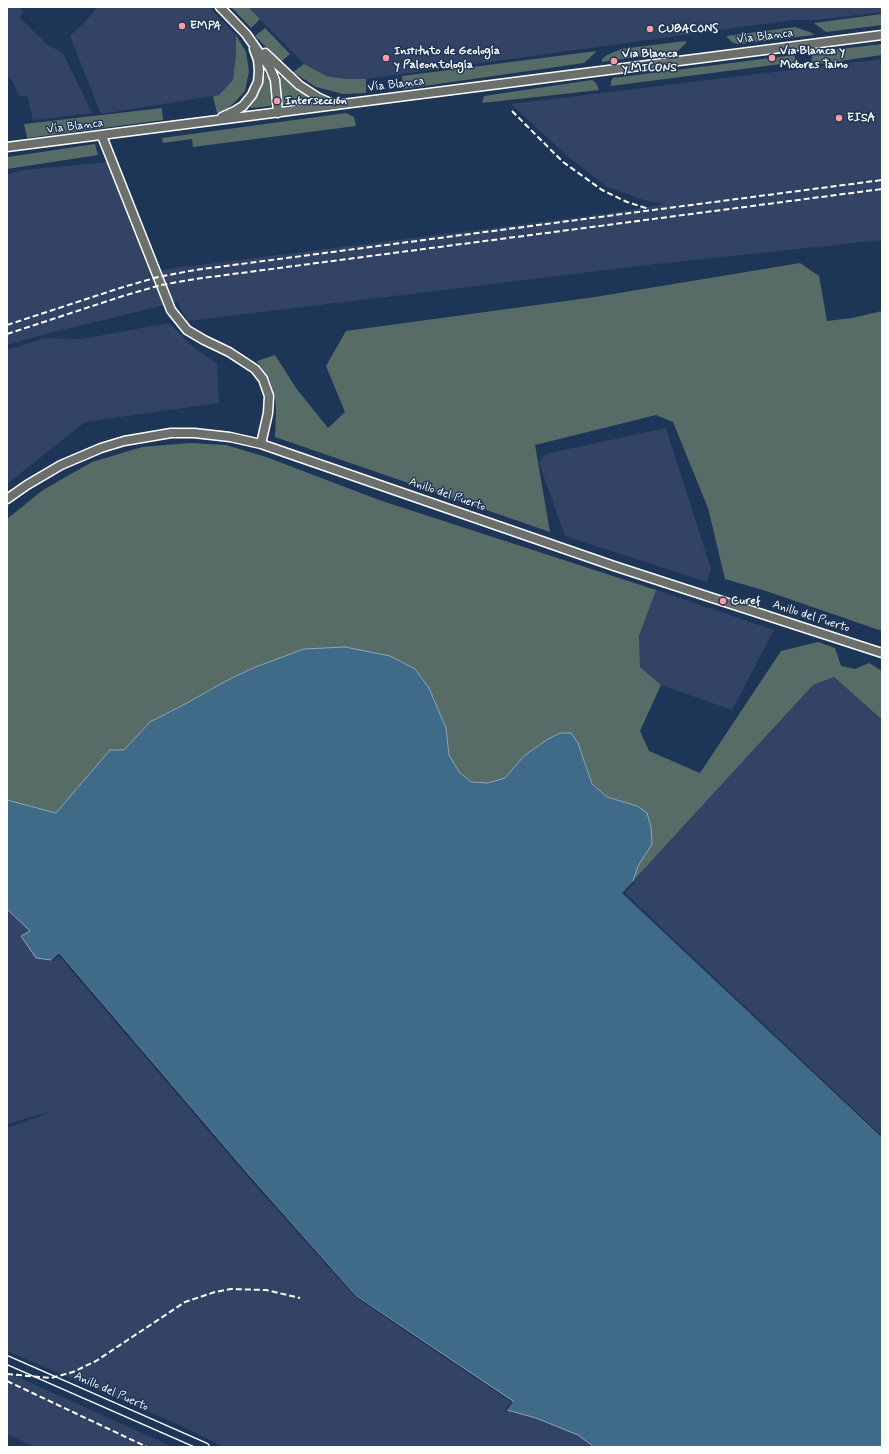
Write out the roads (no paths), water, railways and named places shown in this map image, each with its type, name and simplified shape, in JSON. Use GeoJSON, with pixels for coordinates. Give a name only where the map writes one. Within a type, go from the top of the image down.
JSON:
{"type":"FeatureCollection","features":[{"type":"Feature","properties":{"kind":"main road"},"geometry":{"type":"LineString","coordinates":[[220,7],[299,85],[319,98],[335,105]]}},
{"type":"Feature","properties":{"kind":"main road"},"geometry":{"type":"LineString","coordinates":[[246,34],[272,72],[275,80],[278,113]]}},
{"type":"Feature","properties":{"kind":"main road"},"geometry":{"type":"LineString","coordinates":[[213,121],[238,109],[252,95],[258,82],[259,71],[256,52],[246,34]]}},
{"type":"Feature","properties":{"kind":"main road","name":"Vía Blanca"},"geometry":{"type":"LineString","coordinates":[[7,148],[882,35]]}},
{"type":"Feature","properties":{"kind":"main road"},"geometry":{"type":"LineString","coordinates":[[102,136],[172,310],[187,330],[242,360],[255,369],[263,379],[269,396],[268,413],[261,444]]}},
{"type":"Feature","properties":{"kind":"main road","name":"Anillo del Puerto"},"geometry":{"type":"LineString","coordinates":[[7,499],[27,484],[61,465],[101,448],[139,438],[171,433],[194,432],[230,437],[261,444],[607,563],[882,653]]}},
{"type":"Feature","properties":{"kind":"street","name":"Anillo del Puerto"},"geometry":{"type":"LineString","coordinates":[[7,1360],[206,1447]]}},
{"type":"Feature","properties":{"kind":"railway"},"geometry":{"type":"LineString","coordinates":[[512,111],[563,162],[602,190],[627,202],[649,209]]}},
{"type":"Feature","properties":{"kind":"railway"},"geometry":{"type":"LineString","coordinates":[[7,325],[120,288],[158,277],[195,270],[882,180]]}},
{"type":"Feature","properties":{"kind":"railway"},"geometry":{"type":"LineString","coordinates":[[7,334],[123,296],[161,285],[195,279],[882,189]]}},
{"type":"Feature","properties":{"kind":"railway"},"geometry":{"type":"LineString","coordinates":[[7,1374],[51,1378],[73,1372],[96,1361],[185,1302],[215,1292],[231,1289],[266,1290],[300,1298]]}},
{"type":"Feature","properties":{"kind":"railway"},"geometry":{"type":"LineString","coordinates":[[7,1381],[147,1447]]}},
{"type":"Feature","properties":{"kind":"place","name":"EMPA"},"geometry":{"type":"Point","coordinates":[182,26]}},
{"type":"Feature","properties":{"kind":"place","name":"CUBACONS"},"geometry":{"type":"Point","coordinates":[650,29]}},
{"type":"Feature","properties":{"kind":"place","name":"Instituto de Geología y Paleontología"},"geometry":{"type":"Point","coordinates":[386,58]}},
{"type":"Feature","properties":{"kind":"place","name":"Via Blanca y Motores Taino"},"geometry":{"type":"Point","coordinates":[772,58]}},
{"type":"Feature","properties":{"kind":"place","name":"Via Blanca y MICONS"},"geometry":{"type":"Point","coordinates":[614,61]}},
{"type":"Feature","properties":{"kind":"place","name":"Intersección"},"geometry":{"type":"Point","coordinates":[277,101]}},
{"type":"Feature","properties":{"kind":"place","name":"EISA"},"geometry":{"type":"Point","coordinates":[839,118]}},
{"type":"Feature","properties":{"kind":"place","name":"Curef"},"geometry":{"type":"Point","coordinates":[723,601]}}]}
